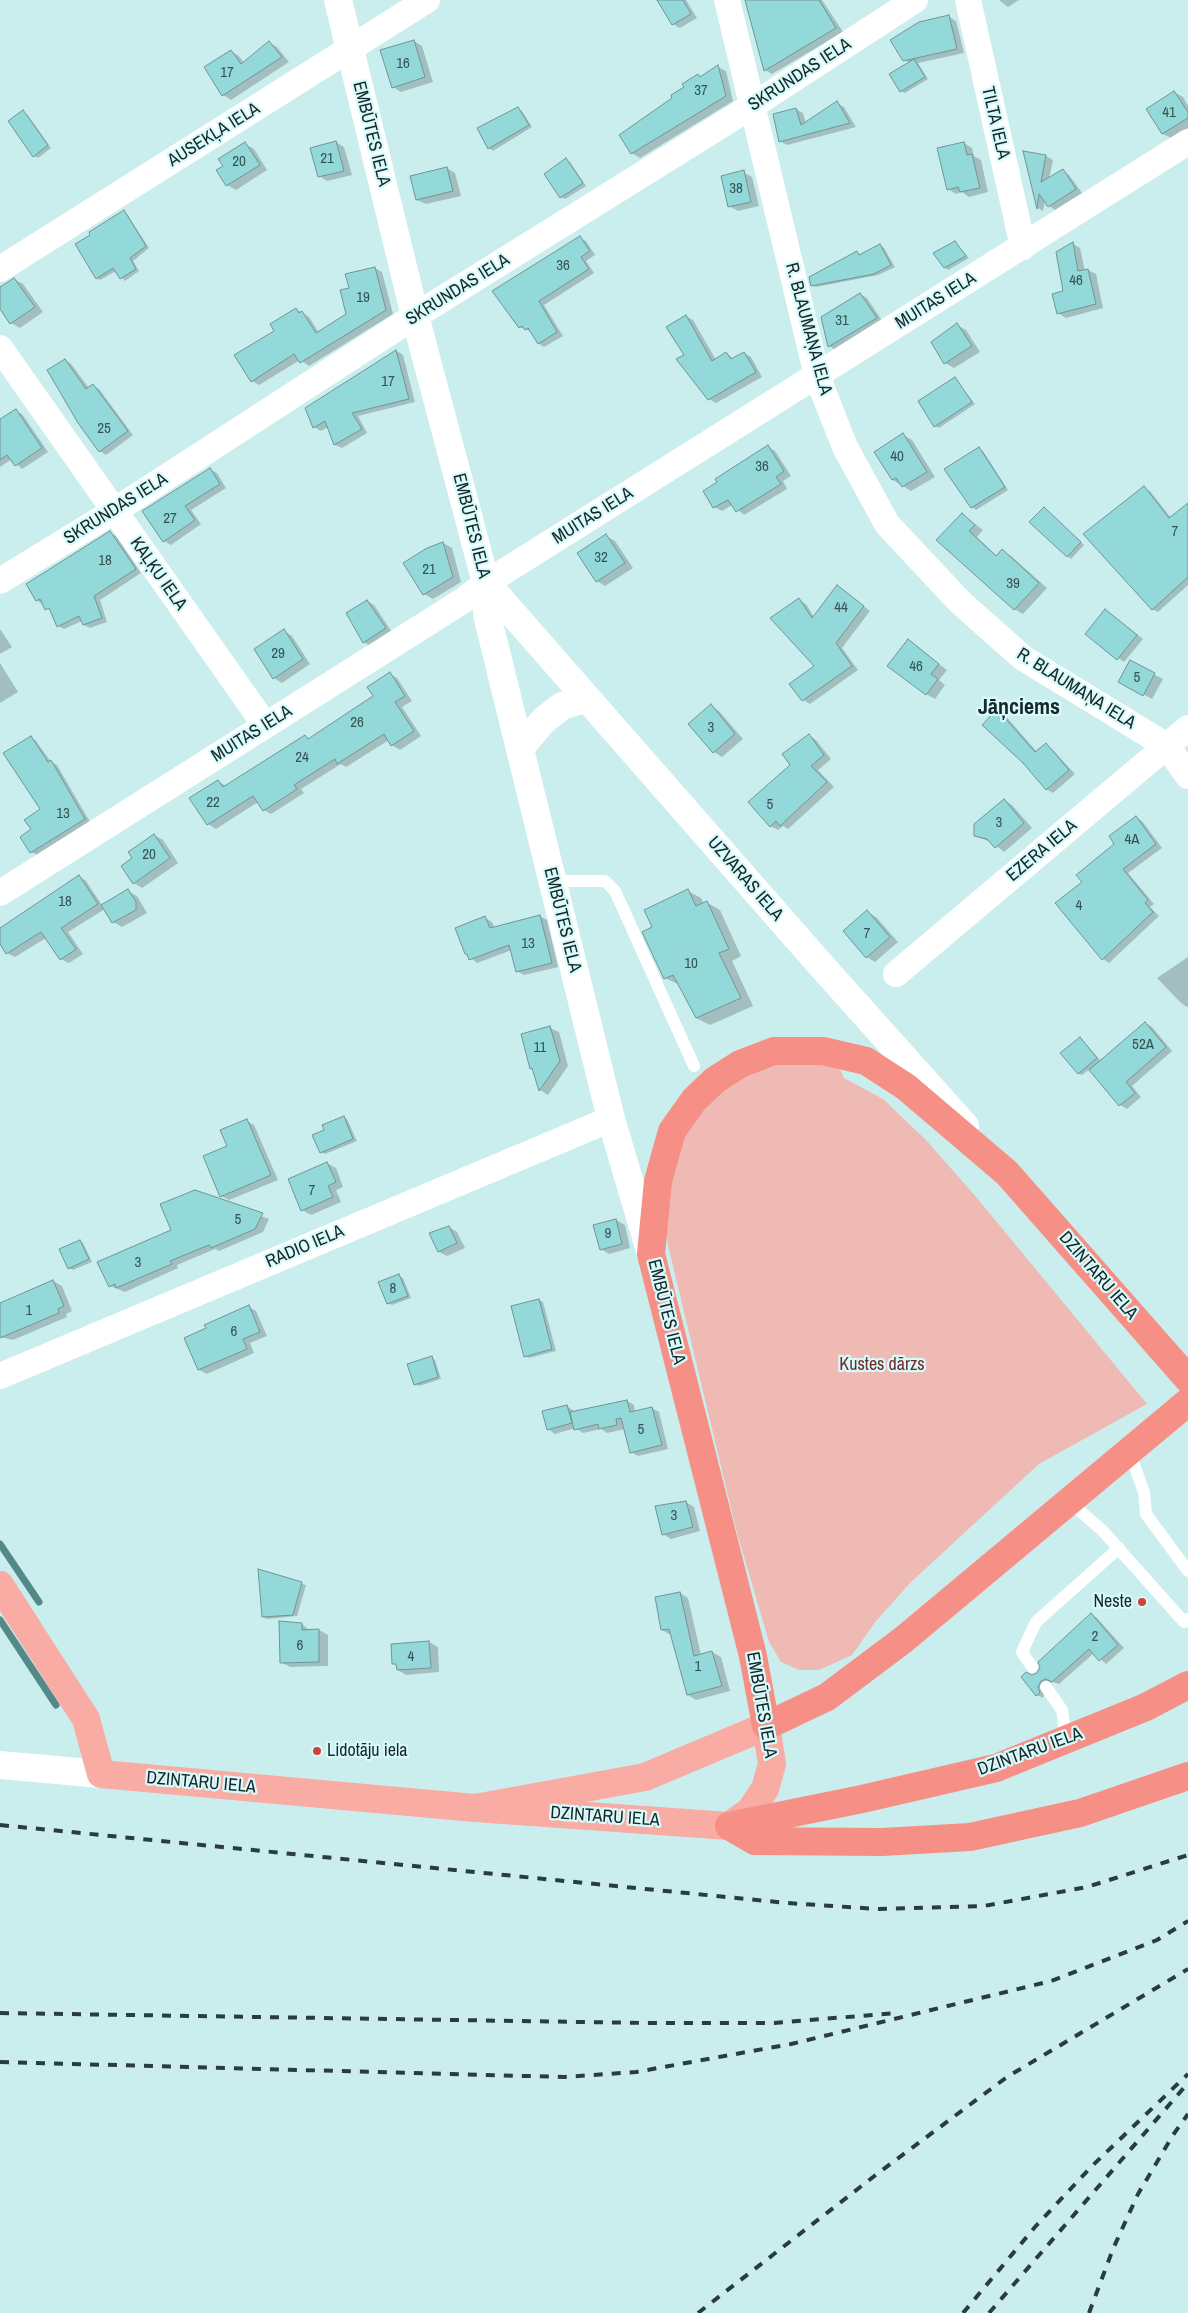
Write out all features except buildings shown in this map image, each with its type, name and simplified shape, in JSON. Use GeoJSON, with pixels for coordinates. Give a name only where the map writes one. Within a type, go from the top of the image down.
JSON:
{"type":"FeatureCollection","features":[{"type":"Feature","properties":{"kind":"highway","name":"DZINTARU IELA"},"geometry":{"type":"LineString","coordinates":[[651,1254],[658,1181],[672,1131],[694,1100],[715,1080],[740,1064],[774,1051],[823,1051],[866,1061],[906,1087],[1007,1173],[1188,1379]]}},
{"type":"Feature","properties":{"kind":"highway","name":"EMBŪTES IELA"},"geometry":{"type":"LineString","coordinates":[[651,1254],[753,1656],[766,1726]]}},
{"type":"Feature","properties":{"kind":"highway"},"geometry":{"type":"LineString","coordinates":[[766,1726],[827,1697],[903,1640],[1188,1402]]}},
{"type":"Feature","properties":{"kind":"highway","name":"DZINTARU IELA"},"geometry":{"type":"LineString","coordinates":[[729,1826],[862,1799],[996,1768],[1146,1707],[1188,1685]]}},
{"type":"Feature","properties":{"kind":"highway"},"geometry":{"type":"LineString","coordinates":[[729,1826],[756,1841],[882,1842],[970,1837],[1080,1814],[1188,1776]]}},
{"type":"Feature","properties":{"kind":"main road"},"geometry":{"type":"LineString","coordinates":[[0,1585],[86,1719],[101,1774]]}},
{"type":"Feature","properties":{"kind":"main road"},"geometry":{"type":"LineString","coordinates":[[475,1808],[645,1777],[766,1726]]}},
{"type":"Feature","properties":{"kind":"main road","name":"EMBŪTES IELA"},"geometry":{"type":"LineString","coordinates":[[729,1826],[750,1811],[765,1789],[772,1764],[766,1726]]}},
{"type":"Feature","properties":{"kind":"main road","name":"DZINTARU IELA"},"geometry":{"type":"LineString","coordinates":[[101,1774],[475,1808],[729,1826]]}},
{"type":"Feature","properties":{"kind":"street","name":"EMBŪTES IELA"},"geometry":{"type":"LineString","coordinates":[[338,0],[415,316],[486,584],[487,615],[611,1119],[651,1254]]}},
{"type":"Feature","properties":{"kind":"street","name":"AUSEKĻA IELA"},"geometry":{"type":"LineString","coordinates":[[0,269],[427,0]]}},
{"type":"Feature","properties":{"kind":"street","name":"R. BLAUMAŅA IELA"},"geometry":{"type":"LineString","coordinates":[[727,0],[817,376],[845,447],[887,524],[960,602],[1023,658],[1167,746],[1188,776]]}},
{"type":"Feature","properties":{"kind":"street","name":"SKRUNDAS IELA"},"geometry":{"type":"LineString","coordinates":[[0,581],[114,512],[415,316],[752,106],[915,0]]}},
{"type":"Feature","properties":{"kind":"street","name":"TILTA IELA"},"geometry":{"type":"LineString","coordinates":[[968,0],[1023,247]]}},
{"type":"Feature","properties":{"kind":"street","name":"MUITAS IELA"},"geometry":{"type":"LineString","coordinates":[[0,893],[1188,142]]}},
{"type":"Feature","properties":{"kind":"street","name":"KAĻĶU IELA"},"geometry":{"type":"LineString","coordinates":[[0,348],[265,725]]}},
{"type":"Feature","properties":{"kind":"street","name":"UZVARAS IELA"},"geometry":{"type":"LineString","coordinates":[[486,584],[819,963],[1007,1173]]}},
{"type":"Feature","properties":{"kind":"street"},"geometry":{"type":"LineString","coordinates":[[520,748],[544,720],[562,706],[586,698]]}},
{"type":"Feature","properties":{"kind":"street","name":"EZERA IELA"},"geometry":{"type":"LineString","coordinates":[[896,974],[1188,728]]}},
{"type":"Feature","properties":{"kind":"street","name":"RADIO IELA"},"geometry":{"type":"LineString","coordinates":[[0,1376],[611,1119]]}},
{"type":"Feature","properties":{"kind":"street","name":"DZINTARU IELA"},"geometry":{"type":"LineString","coordinates":[[0,1765],[101,1774]]}},
{"type":"Feature","properties":{"kind":"lane"},"geometry":{"type":"LineString","coordinates":[[552,880],[605,881],[615,891],[694,1066]]}},
{"type":"Feature","properties":{"kind":"lane"},"geometry":{"type":"LineString","coordinates":[[1129,1451],[1144,1492],[1146,1514],[1188,1571]]}},
{"type":"Feature","properties":{"kind":"lane"},"geometry":{"type":"LineString","coordinates":[[1068,1501],[1102,1530],[1184,1622],[1188,1619]]}},
{"type":"Feature","properties":{"kind":"lane"},"geometry":{"type":"LineString","coordinates":[[1032,1667],[1022,1652],[1036,1622],[1119,1548]]}},
{"type":"Feature","properties":{"kind":"lane"},"geometry":{"type":"LineString","coordinates":[[1046,1687],[1062,1710],[1066,1740]]}},
{"type":"Feature","properties":{"kind":"green space","name":"Kustes dārzs"},"geometry":{"type":"Polygon","coordinates":[[[807,1062],[839,1067],[844,1078],[883,1099],[927,1141],[977,1198],[1147,1404],[1039,1464],[911,1582],[876,1621],[852,1655],[819,1670],[799,1670],[781,1662],[769,1642],[737,1533],[667,1241],[666,1219],[675,1155],[688,1128],[704,1107],[721,1091],[752,1072],[781,1064],[807,1062]]]}},
{"type":"Feature","properties":{"kind":"waterway"},"geometry":{"type":"LineString","coordinates":[[0,1544],[39,1602]]}},
{"type":"Feature","properties":{"kind":"waterway"},"geometry":{"type":"LineString","coordinates":[[0,1620],[56,1705]]}},
{"type":"Feature","properties":{"kind":"railway"},"geometry":{"type":"LineString","coordinates":[[0,1825],[787,1903],[878,1909],[984,1906],[1087,1887],[1188,1855]]}},
{"type":"Feature","properties":{"kind":"railway"},"geometry":{"type":"LineString","coordinates":[[0,2062],[564,2077],[636,2072],[791,2044],[1051,1981],[1157,1940],[1188,1921]]}},
{"type":"Feature","properties":{"kind":"railway"},"geometry":{"type":"LineString","coordinates":[[698,2313],[877,2174],[1007,2077],[1188,1969]]}},
{"type":"Feature","properties":{"kind":"railway"},"geometry":{"type":"LineString","coordinates":[[0,2013],[647,2023],[774,2023],[896,2013]]}},
{"type":"Feature","properties":{"kind":"railway"},"geometry":{"type":"LineString","coordinates":[[963,2313],[1035,2227],[1092,2166],[1188,2074]]}},
{"type":"Feature","properties":{"kind":"railway"},"geometry":{"type":"LineString","coordinates":[[989,2313],[1188,2083]]}},
{"type":"Feature","properties":{"kind":"railway"},"geometry":{"type":"LineString","coordinates":[[1089,2313],[1113,2249],[1138,2194],[1173,2135],[1188,2114]]}},
{"type":"Feature","properties":{"kind":"place","name":"Neste"},"geometry":{"type":"Point","coordinates":[1142,1602]}},
{"type":"Feature","properties":{"kind":"place","name":"Lidotāju iela"},"geometry":{"type":"Point","coordinates":[317,1751]}},
{"type":"Feature","properties":{"kind":"district","name":"Jāņciems"},"geometry":{"type":"Point","coordinates":[1019,708]}}]}
